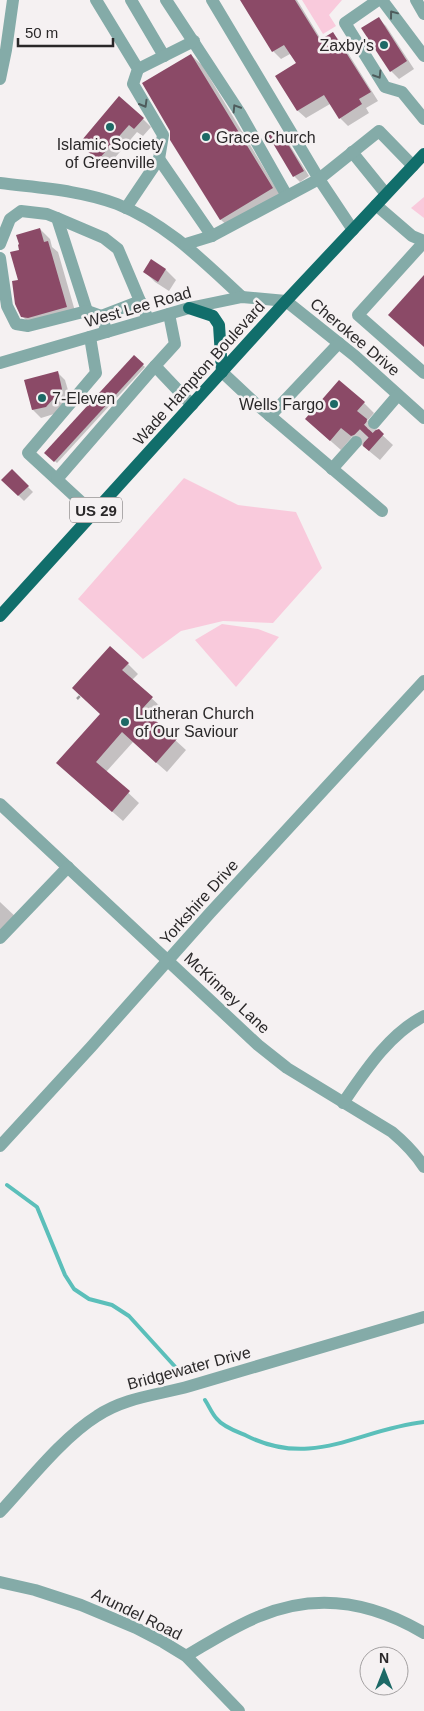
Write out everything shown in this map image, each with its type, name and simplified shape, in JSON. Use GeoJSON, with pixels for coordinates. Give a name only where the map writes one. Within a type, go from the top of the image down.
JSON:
{"type":"FeatureCollection","features":[{"type":"Feature","properties":{"kind":"main road","name":"Wade Hampton Boulevard"},"geometry":{"type":"LineString","coordinates":[[0,616],[286,301],[424,154]]}},
{"type":"Feature","properties":{"kind":"main road"},"geometry":{"type":"LineString","coordinates":[[189,308],[213,316],[219,325],[222,372]]}},
{"type":"Feature","properties":{"kind":"street"},"geometry":{"type":"LineString","coordinates":[[0,79],[13,0]]}},
{"type":"Feature","properties":{"kind":"street"},"geometry":{"type":"LineString","coordinates":[[96,0],[138,69]]}},
{"type":"Feature","properties":{"kind":"street"},"geometry":{"type":"LineString","coordinates":[[130,0],[164,56]]}},
{"type":"Feature","properties":{"kind":"street"},"geometry":{"type":"LineString","coordinates":[[166,0],[240,113],[287,196]]}},
{"type":"Feature","properties":{"kind":"street"},"geometry":{"type":"LineString","coordinates":[[212,0],[319,179],[353,230]]}},
{"type":"Feature","properties":{"kind":"street"},"geometry":{"type":"LineString","coordinates":[[378,0],[345,23],[385,87],[402,92],[424,119]]}},
{"type":"Feature","properties":{"kind":"street"},"geometry":{"type":"LineString","coordinates":[[382,0],[424,56]]}},
{"type":"Feature","properties":{"kind":"street"},"geometry":{"type":"LineString","coordinates":[[416,0],[424,14]]}},
{"type":"Feature","properties":{"kind":"street"},"geometry":{"type":"LineString","coordinates":[[126,208],[159,159],[162,135],[133,84],[138,69],[194,41]]}},
{"type":"Feature","properties":{"kind":"street"},"geometry":{"type":"LineString","coordinates":[[186,244],[212,236],[319,179],[379,131],[413,166]]}},
{"type":"Feature","properties":{"kind":"street"},"geometry":{"type":"LineString","coordinates":[[352,152],[386,194]]}},
{"type":"Feature","properties":{"kind":"street"},"geometry":{"type":"LineString","coordinates":[[159,159],[212,236]]}},
{"type":"Feature","properties":{"kind":"street"},"geometry":{"type":"LineString","coordinates":[[0,182],[68,192],[101,199],[126,208],[164,228],[186,244],[242,297]]}},
{"type":"Feature","properties":{"kind":"street"},"geometry":{"type":"LineString","coordinates":[[376,205],[412,236],[424,241],[358,315],[424,373]]}},
{"type":"Feature","properties":{"kind":"street"},"geometry":{"type":"LineString","coordinates":[[0,244],[10,219],[21,211],[47,214],[104,238],[118,249],[148,319]]}},
{"type":"Feature","properties":{"kind":"street"},"geometry":{"type":"LineString","coordinates":[[57,218],[87,311]]}},
{"type":"Feature","properties":{"kind":"street"},"geometry":{"type":"LineString","coordinates":[[0,258],[7,306],[16,324],[28,326],[87,311],[101,316],[140,301]]}},
{"type":"Feature","properties":{"kind":"street","name":"West Lee Road"},"geometry":{"type":"LineString","coordinates":[[0,363],[189,308],[242,297],[286,301]]}},
{"type":"Feature","properties":{"kind":"street","name":"Cherokee Drive"},"geometry":{"type":"LineString","coordinates":[[286,301],[339,343],[424,418]]}},
{"type":"Feature","properties":{"kind":"street"},"geometry":{"type":"LineString","coordinates":[[57,480],[175,344],[169,314]]}},
{"type":"Feature","properties":{"kind":"street"},"geometry":{"type":"LineString","coordinates":[[101,316],[107,332]]}},
{"type":"Feature","properties":{"kind":"street"},"geometry":{"type":"LineString","coordinates":[[90,337],[96,373],[28,453],[93,513]]}},
{"type":"Feature","properties":{"kind":"street"},"geometry":{"type":"LineString","coordinates":[[270,416],[339,343]]}},
{"type":"Feature","properties":{"kind":"street"},"geometry":{"type":"LineString","coordinates":[[155,366],[192,405]]}},
{"type":"Feature","properties":{"kind":"street"},"geometry":{"type":"LineString","coordinates":[[222,372],[270,416],[382,511]]}},
{"type":"Feature","properties":{"kind":"street"},"geometry":{"type":"LineString","coordinates":[[374,423],[398,395]]}},
{"type":"Feature","properties":{"kind":"street"},"geometry":{"type":"LineString","coordinates":[[332,469],[356,442]]}},
{"type":"Feature","properties":{"kind":"street","name":"Yorkshire Drive"},"geometry":{"type":"LineString","coordinates":[[0,1146],[424,682]]}},
{"type":"Feature","properties":{"kind":"street","name":"McKinney Lane"},"geometry":{"type":"LineString","coordinates":[[3,811],[68,867],[258,1045],[287,1068],[392,1132],[404,1142],[424,1167]]}},
{"type":"Feature","properties":{"kind":"street"},"geometry":{"type":"LineString","coordinates":[[0,938],[68,867]]}},
{"type":"Feature","properties":{"kind":"street"},"geometry":{"type":"LineString","coordinates":[[343,1103],[383,1049],[406,1028],[424,1016]]}},
{"type":"Feature","properties":{"kind":"street","name":"Bridgewater Drive"},"geometry":{"type":"LineString","coordinates":[[0,1512],[67,1440],[107,1410],[138,1398],[186,1387],[424,1317]]}},
{"type":"Feature","properties":{"kind":"street","name":"Arundel Road"},"geometry":{"type":"LineString","coordinates":[[0,1582],[35,1590],[87,1607],[136,1628],[186,1656],[239,1711]]}},
{"type":"Feature","properties":{"kind":"street"},"geometry":{"type":"LineString","coordinates":[[186,1656],[260,1616],[279,1609],[307,1603],[350,1604],[371,1608],[407,1623],[424,1633]]}},
{"type":"Feature","properties":{"kind":"path"},"geometry":{"type":"LineString","coordinates":[[77,699],[80,696]]}},
{"type":"Feature","properties":{"kind":"shaded area"},"geometry":{"type":"Polygon","coordinates":[[[302,0],[342,0],[329,15],[336,26],[323,34],[302,0]]]}},
{"type":"Feature","properties":{"kind":"shaded area"},"geometry":{"type":"Polygon","coordinates":[[[424,197],[424,218],[411,208],[424,197]]]}},
{"type":"Feature","properties":{"kind":"shaded area"},"geometry":{"type":"Polygon","coordinates":[[[184,478],[238,505],[296,512],[322,568],[273,623],[223,621],[181,631],[143,659],[78,599],[184,478]]]}},
{"type":"Feature","properties":{"kind":"shaded area"},"geometry":{"type":"Polygon","coordinates":[[[222,624],[258,629],[279,637],[236,687],[195,640],[222,624]]]}},
{"type":"Feature","properties":{"kind":"building"},"geometry":{"type":"Polygon","coordinates":[[[240,0],[295,0],[320,40],[333,32],[371,92],[359,99],[362,104],[339,119],[324,95],[297,111],[275,76],[296,63],[284,45],[272,52],[240,0]]]}},
{"type":"Feature","properties":{"kind":"building","name":"Zaxby's"},"geometry":{"type":"Polygon","coordinates":[[[379,17],[407,61],[390,72],[361,28],[379,17]]]}},
{"type":"Feature","properties":{"kind":"building","name":"Grace Church"},"geometry":{"type":"Polygon","coordinates":[[[191,54],[273,188],[220,220],[170,140],[170,131],[142,83],[191,54]]]}},
{"type":"Feature","properties":{"kind":"building","name":"Islamic Society of Greenville"},"geometry":{"type":"Polygon","coordinates":[[[119,96],[144,118],[134,129],[129,125],[98,160],[87,151],[90,147],[82,140],[119,96]]]}},
{"type":"Feature","properties":{"kind":"building"},"geometry":{"type":"Polygon","coordinates":[[[279,129],[304,171],[293,177],[268,135],[279,129]]]}},
{"type":"Feature","properties":{"kind":"building"},"geometry":{"type":"Polygon","coordinates":[[[40,228],[44,242],[48,241],[67,307],[28,318],[21,317],[15,304],[12,281],[18,280],[10,252],[19,250],[16,235],[40,228]]]}},
{"type":"Feature","properties":{"kind":"building"},"geometry":{"type":"Polygon","coordinates":[[[151,259],[166,269],[158,282],[143,272],[151,259]]]}},
{"type":"Feature","properties":{"kind":"building"},"geometry":{"type":"Polygon","coordinates":[[[424,275],[424,347],[388,315],[424,275]]]}},
{"type":"Feature","properties":{"kind":"building","name":"7-Eleven"},"geometry":{"type":"Polygon","coordinates":[[[134,355],[144,364],[54,462],[44,453],[134,355]]]}},
{"type":"Feature","properties":{"kind":"building","name":"7-Eleven"},"geometry":{"type":"Polygon","coordinates":[[[58,371],[62,389],[46,407],[32,410],[24,380],[58,371]]]}},
{"type":"Feature","properties":{"kind":"building"},"geometry":{"type":"Polygon","coordinates":[[[339,380],[365,402],[357,411],[367,419],[366,425],[368,429],[373,431],[379,429],[384,434],[369,451],[363,446],[364,440],[357,434],[351,436],[341,428],[330,441],[305,419],[339,380]]]}},
{"type":"Feature","properties":{"kind":"building"},"geometry":{"type":"Polygon","coordinates":[[[12,469],[29,486],[18,496],[1,480],[12,469]]]}},
{"type":"Feature","properties":{"kind":"building","name":"Lutheran Church of Our Saviour"},"geometry":{"type":"Polygon","coordinates":[[[110,646],[129,663],[122,670],[153,697],[142,709],[177,739],[156,763],[122,732],[96,762],[130,791],[112,812],[56,763],[100,714],[72,688],[110,646]]]}},
{"type":"Feature","properties":{"kind":"waterway"},"geometry":{"type":"LineString","coordinates":[[7,1185],[37,1207],[65,1275],[74,1289],[89,1299],[112,1305],[129,1316],[179,1371]]}},
{"type":"Feature","properties":{"kind":"waterway"},"geometry":{"type":"LineString","coordinates":[[205,1400],[215,1417],[227,1427],[271,1445],[294,1449],[336,1444],[400,1426],[424,1422]]}},
{"type":"Feature","properties":{"kind":"tunnel"},"geometry":{"type":"LineString","coordinates":[[356,442],[374,423]]}},
{"type":"Feature","properties":{"kind":"place","name":"Zaxby's"},"geometry":{"type":"Point","coordinates":[384,45]}},
{"type":"Feature","properties":{"kind":"place","name":"Islamic Society of Greenville"},"geometry":{"type":"Point","coordinates":[110,127]}},
{"type":"Feature","properties":{"kind":"place","name":"Grace Church"},"geometry":{"type":"Point","coordinates":[206,137]}},
{"type":"Feature","properties":{"kind":"place","name":"7-Eleven"},"geometry":{"type":"Point","coordinates":[42,398]}},
{"type":"Feature","properties":{"kind":"place","name":"Wells Fargo"},"geometry":{"type":"Point","coordinates":[334,404]}},
{"type":"Feature","properties":{"kind":"place","name":"Lutheran Church of Our Saviour"},"geometry":{"type":"Point","coordinates":[125,722]}}]}
